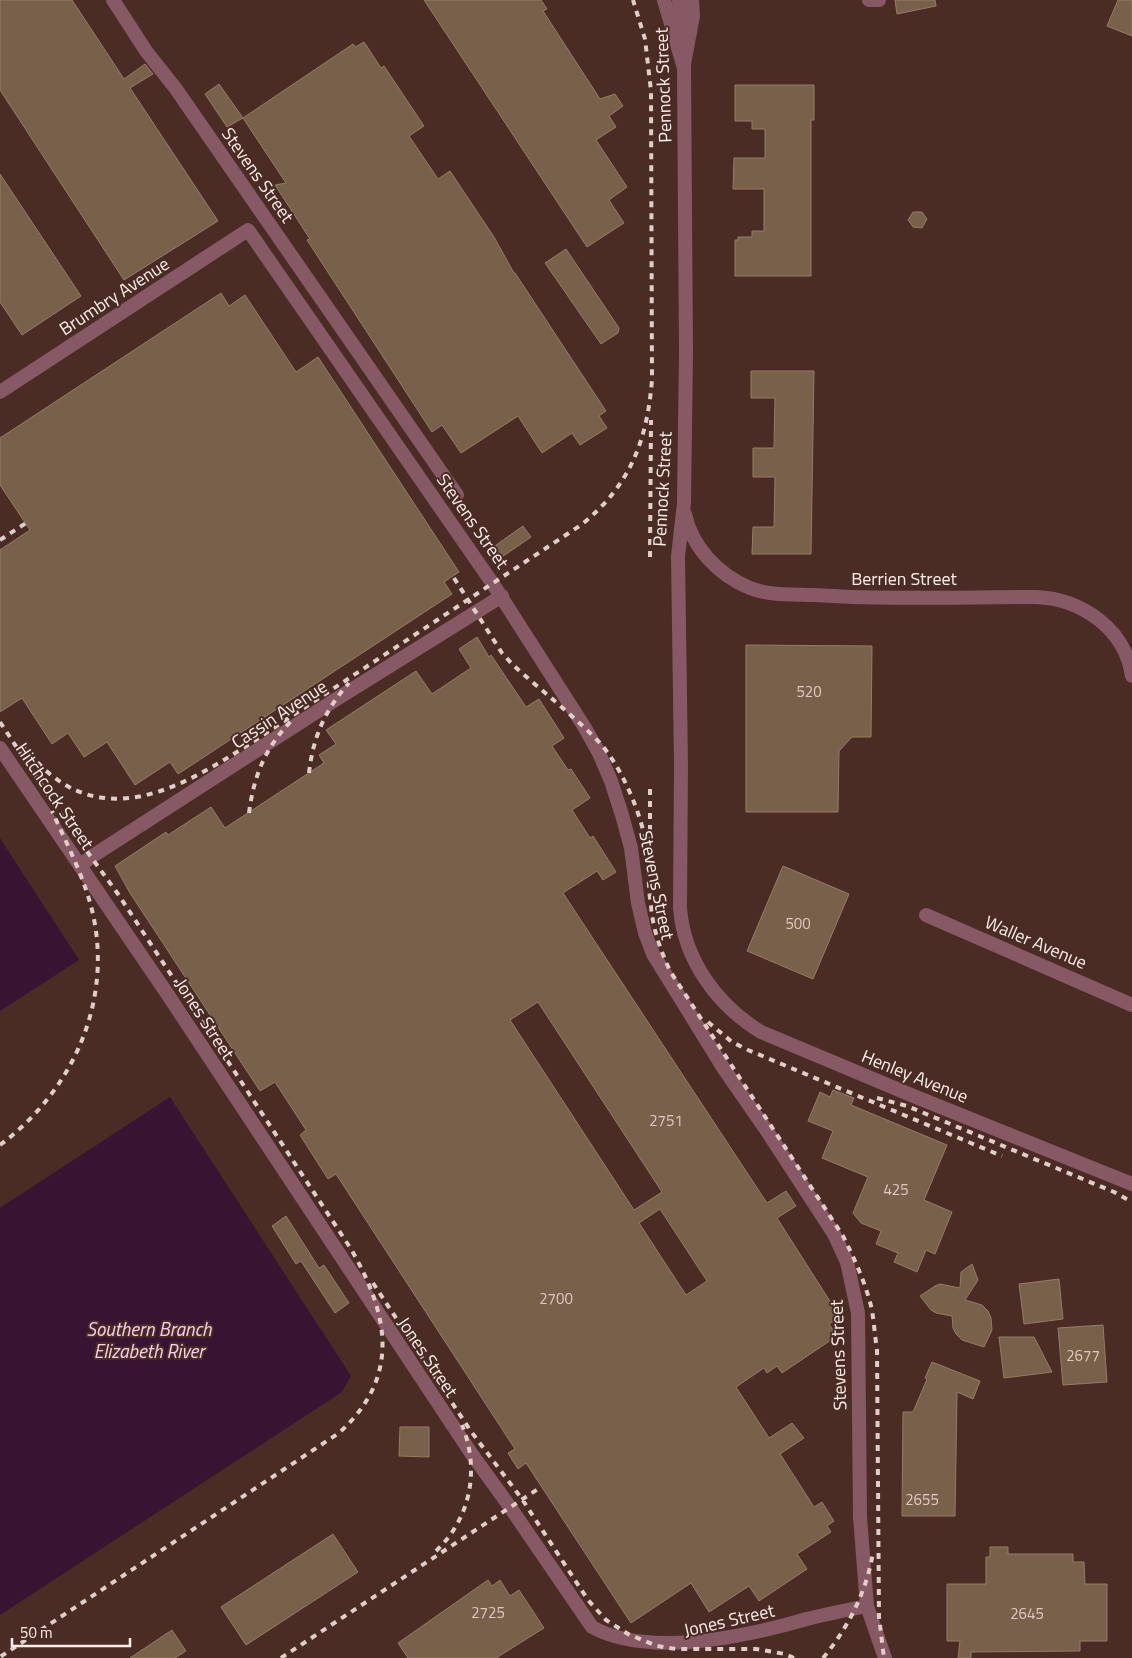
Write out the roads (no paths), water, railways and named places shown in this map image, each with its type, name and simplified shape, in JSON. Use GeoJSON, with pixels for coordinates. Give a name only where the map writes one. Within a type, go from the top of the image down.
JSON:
{"type":"FeatureCollection","features":[{"type":"Feature","properties":{"kind":"street","name":"Stevens Street"},"geometry":{"type":"LineString","coordinates":[[114,0],[146,51],[187,105],[457,495]]}},
{"type":"Feature","properties":{"kind":"street"},"geometry":{"type":"LineString","coordinates":[[664,0],[684,68]]}},
{"type":"Feature","properties":{"kind":"street","name":"Pennock Street"},"geometry":{"type":"LineString","coordinates":[[679,0],[684,68],[686,342],[684,503],[678,556],[680,908],[684,936],[702,975]]}},
{"type":"Feature","properties":{"kind":"street"},"geometry":{"type":"LineString","coordinates":[[684,68],[692,16],[692,0]]}},
{"type":"Feature","properties":{"kind":"street"},"geometry":{"type":"LineString","coordinates":[[869,0],[879,0]]}},
{"type":"Feature","properties":{"kind":"street","name":"Stevens Street"},"geometry":{"type":"LineString","coordinates":[[248,230],[502,596],[585,728],[599,753],[611,781],[622,815],[630,848],[644,933],[653,954],[724,1069],[834,1234],[847,1262],[858,1313],[860,1517],[866,1606],[885,1658]]}},
{"type":"Feature","properties":{"kind":"street","name":"Brumbry Avenue"},"geometry":{"type":"LineString","coordinates":[[0,392],[248,230]]}},
{"type":"Feature","properties":{"kind":"street","name":"Berrien Street"},"geometry":{"type":"LineString","coordinates":[[684,503],[688,526],[706,556],[729,577],[751,588],[768,592],[838,597],[1036,597],[1064,600],[1086,610],[1108,627],[1121,645],[1131,668],[1132,676]]}},
{"type":"Feature","properties":{"kind":"street","name":"Cassin Avenue"},"geometry":{"type":"LineString","coordinates":[[80,866],[91,857],[335,700],[502,596]]}},
{"type":"Feature","properties":{"kind":"street","name":"Hitchcock Street"},"geometry":{"type":"LineString","coordinates":[[0,748],[80,866]]}},
{"type":"Feature","properties":{"kind":"street","name":"Jones Street"},"geometry":{"type":"LineString","coordinates":[[80,866],[161,984],[470,1454],[510,1507],[592,1627],[616,1644],[638,1650],[669,1652],[692,1650],[727,1643],[809,1619],[866,1606]]}},
{"type":"Feature","properties":{"kind":"street","name":"Waller Avenue"},"geometry":{"type":"LineString","coordinates":[[926,915],[1132,1004]]}},
{"type":"Feature","properties":{"kind":"street","name":"Henley Avenue"},"geometry":{"type":"LineString","coordinates":[[702,975],[721,998],[761,1032],[1132,1184]]}},
{"type":"Feature","properties":{"kind":"water"},"geometry":{"type":"Polygon","coordinates":[[[0,838],[79,960],[0,1011],[0,838]]]}},
{"type":"Feature","properties":{"kind":"water","name":"Southern Branch Elizabeth River"},"geometry":{"type":"Polygon","coordinates":[[[170,1097],[351,1376],[342,1392],[0,1615],[0,1208],[170,1097]]]}},
{"type":"Feature","properties":{"kind":"railway"},"geometry":{"type":"LineString","coordinates":[[21,745],[51,775],[77,791],[103,798],[129,798],[156,793],[182,783],[231,756],[581,525],[612,494],[624,478],[640,442],[646,423],[652,380],[651,91],[645,39],[633,0]]}},
{"type":"Feature","properties":{"kind":"railway"},"geometry":{"type":"LineString","coordinates":[[650,557],[651,420]]}},
{"type":"Feature","properties":{"kind":"railway"},"geometry":{"type":"LineString","coordinates":[[0,540],[26,523]]}},
{"type":"Feature","properties":{"kind":"railway"},"geometry":{"type":"LineString","coordinates":[[454,578],[502,653],[514,666],[589,732],[616,764],[630,792],[641,821],[647,849],[653,923],[670,971],[843,1236],[860,1272],[872,1310],[877,1350],[879,1617],[884,1658]]}},
{"type":"Feature","properties":{"kind":"railway"},"geometry":{"type":"LineString","coordinates":[[309,773],[317,736],[333,703],[349,683]]}},
{"type":"Feature","properties":{"kind":"railway"},"geometry":{"type":"LineString","coordinates":[[249,813],[254,786],[262,763],[275,741],[292,720]]}},
{"type":"Feature","properties":{"kind":"railway"},"geometry":{"type":"LineString","coordinates":[[0,722],[70,828],[118,894],[351,1249],[374,1298],[380,1321],[382,1345],[380,1368],[372,1390],[359,1412],[339,1433],[0,1657]]}},
{"type":"Feature","properties":{"kind":"railway"},"geometry":{"type":"LineString","coordinates":[[650,783],[650,843]]}},
{"type":"Feature","properties":{"kind":"railway"},"geometry":{"type":"LineString","coordinates":[[0,1145],[26,1123],[49,1097],[68,1069],[82,1039],[92,1008],[97,974],[97,940],[91,906],[78,870],[52,811]]}},
{"type":"Feature","properties":{"kind":"railway"},"geometry":{"type":"LineString","coordinates":[[708,1022],[732,1042],[748,1050],[1002,1156]]}},
{"type":"Feature","properties":{"kind":"railway"},"geometry":{"type":"LineString","coordinates":[[877,1098],[907,1106],[1114,1192],[1132,1202]]}},
{"type":"Feature","properties":{"kind":"railway"},"geometry":{"type":"LineString","coordinates":[[373,1283],[470,1430],[522,1499],[588,1600],[606,1620],[628,1634],[657,1646],[676,1649],[756,1649],[785,1654],[794,1658]]}},
{"type":"Feature","properties":{"kind":"railway"},"geometry":{"type":"LineString","coordinates":[[436,1551],[457,1524],[469,1492],[471,1476],[470,1459],[462,1425]]}},
{"type":"Feature","properties":{"kind":"railway"},"geometry":{"type":"LineString","coordinates":[[281,1658],[538,1489]]}},
{"type":"Feature","properties":{"kind":"railway"},"geometry":{"type":"LineString","coordinates":[[823,1658],[841,1634],[855,1608],[866,1581],[873,1552]]}}]}
